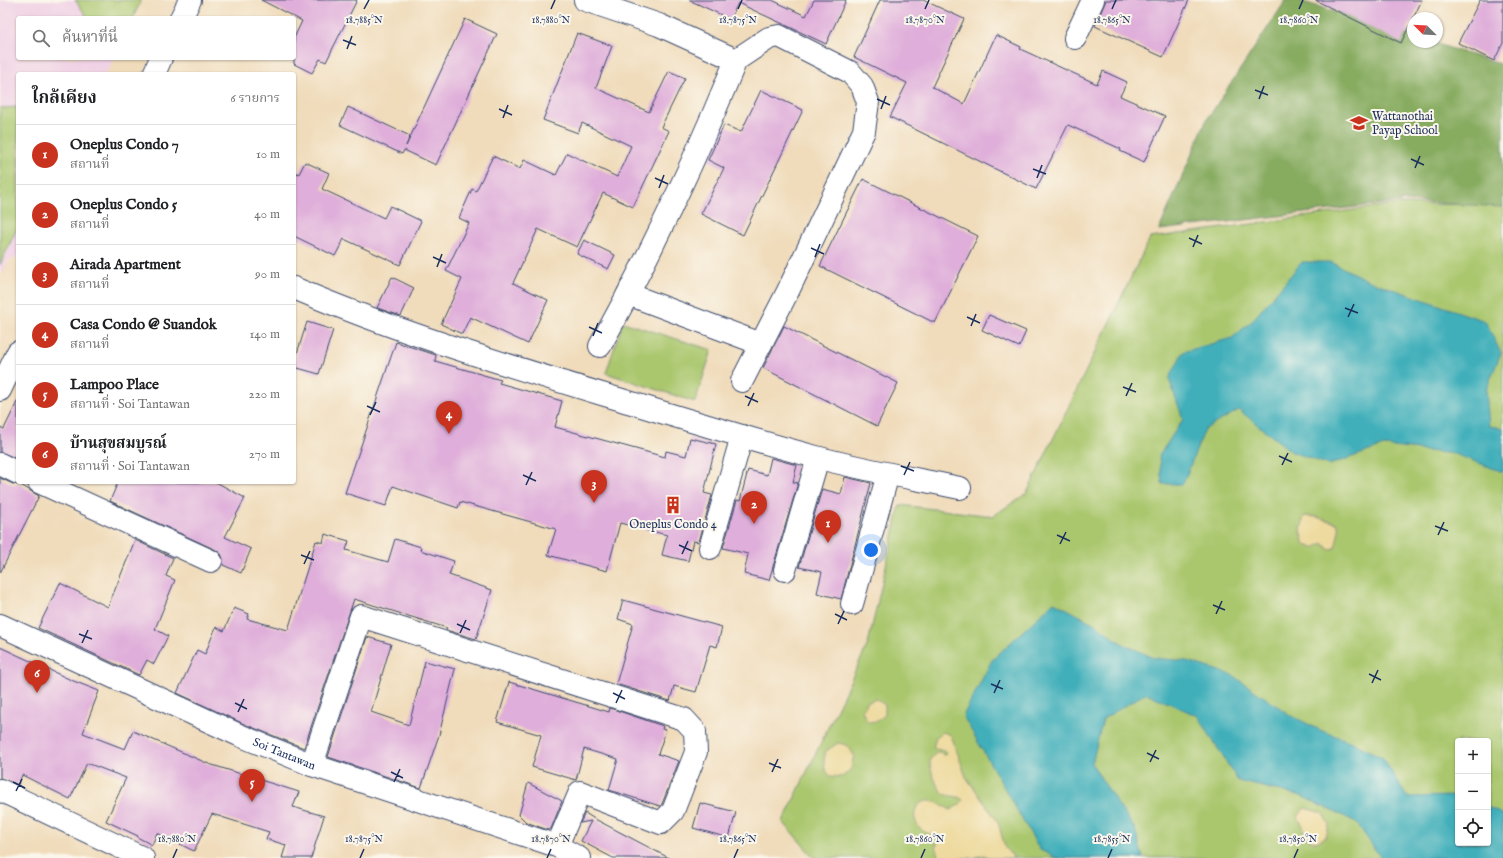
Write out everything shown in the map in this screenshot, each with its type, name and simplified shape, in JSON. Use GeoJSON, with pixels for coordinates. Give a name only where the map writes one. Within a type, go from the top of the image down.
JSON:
{"type":"FeatureCollection","features":[{"type":"Feature","properties":{"kind":"street"},"geometry":{"type":"LineString","coordinates":[[182,16],[190,0]]}},
{"type":"Feature","properties":{"kind":"street"},"geometry":{"type":"LineString","coordinates":[[585,0],[659,25],[736,60]]}},
{"type":"Feature","properties":{"kind":"street"},"geometry":{"type":"LineString","coordinates":[[1075,38],[1093,0]]}},
{"type":"Feature","properties":{"kind":"street"},"geometry":{"type":"LineString","coordinates":[[600,346],[628,294],[706,134],[736,60],[769,38],[779,36],[850,72],[862,86],[868,102],[864,131],[742,381]]}},
{"type":"Feature","properties":{"kind":"street"},"geometry":{"type":"LineString","coordinates":[[155,72],[161,60]]}},
{"type":"Feature","properties":{"kind":"street"},"geometry":{"type":"LineString","coordinates":[[296,289],[384,324],[512,366],[742,436],[818,458],[960,488]]}},
{"type":"Feature","properties":{"kind":"street"},"geometry":{"type":"LineString","coordinates":[[628,294],[761,344]]}},
{"type":"Feature","properties":{"kind":"street"},"geometry":{"type":"LineString","coordinates":[[0,390],[16,356]]}},
{"type":"Feature","properties":{"kind":"street"},"geometry":{"type":"LineString","coordinates":[[710,548],[742,436]]}},
{"type":"Feature","properties":{"kind":"street"},"geometry":{"type":"LineString","coordinates":[[785,570],[818,458]]}},
{"type":"Feature","properties":{"kind":"street"},"geometry":{"type":"LineString","coordinates":[[0,464],[16,471]]}},
{"type":"Feature","properties":{"kind":"street"},"geometry":{"type":"LineString","coordinates":[[852,604],[888,474]]}},
{"type":"Feature","properties":{"kind":"street"},"geometry":{"type":"LineString","coordinates":[[43,484],[211,561]]}},
{"type":"Feature","properties":{"kind":"street"},"geometry":{"type":"LineString","coordinates":[[312,765],[361,616],[684,719],[695,731],[696,752],[673,811],[661,823],[580,792],[557,846]]}},
{"type":"Feature","properties":{"kind":"street","name":"Soi Tantawan"},"geometry":{"type":"LineString","coordinates":[[0,625],[239,735],[312,765],[557,846],[579,858]]}},
{"type":"Feature","properties":{"kind":"street"},"geometry":{"type":"LineString","coordinates":[[0,790],[143,858]]}},
{"type":"Feature","properties":{"kind":"shaded area"},"geometry":{"type":"Polygon","coordinates":[[[0,0],[141,0],[134,16],[16,16],[16,60],[113,60],[107,72],[16,72],[16,258],[8,261],[0,277],[0,0]]]}},
{"type":"Feature","properties":{"kind":"green space"},"geometry":{"type":"Polygon","coordinates":[[[75,0],[141,0],[134,16],[87,16],[75,0]]]}},
{"type":"Feature","properties":{"kind":"green space","name":"Wattanothai Payap School"},"geometry":{"type":"Polygon","coordinates":[[[1286,0],[1297,0],[1407,34],[1407,48],[1443,48],[1443,46],[1503,65],[1503,207],[1407,201],[1159,230],[1206,121],[1286,0]]]}},
{"type":"Feature","properties":{"kind":"green space"},"geometry":{"type":"Polygon","coordinates":[[[16,107],[16,230],[0,265],[0,108],[16,107]]]}},
{"type":"Feature","properties":{"kind":"green space"},"geometry":{"type":"Polygon","coordinates":[[[1397,204],[1503,205],[1503,858],[814,858],[783,822],[868,644],[900,505],[993,516],[1027,493],[1150,238],[1397,204]]]}},
{"type":"Feature","properties":{"kind":"green space"},"geometry":{"type":"Polygon","coordinates":[[[623,322],[712,350],[695,402],[606,373],[623,322]]]}},
{"type":"Feature","properties":{"kind":"sand"},"geometry":{"type":"Polygon","coordinates":[[[1304,516],[1316,517],[1337,523],[1339,530],[1335,548],[1329,550],[1323,543],[1314,548],[1305,545],[1301,531],[1304,516]]]}},
{"type":"Feature","properties":{"kind":"sand"},"geometry":{"type":"Polygon","coordinates":[[[876,699],[885,705],[885,715],[877,721],[868,722],[862,711],[867,702],[876,699]]]}},
{"type":"Feature","properties":{"kind":"sand"},"geometry":{"type":"Polygon","coordinates":[[[943,732],[951,735],[966,777],[998,822],[1005,848],[1014,858],[991,858],[984,855],[972,858],[938,858],[936,846],[941,836],[928,833],[919,827],[915,819],[915,811],[919,805],[926,801],[937,802],[950,810],[959,805],[963,800],[958,797],[944,794],[940,790],[931,769],[930,761],[934,755],[940,752],[943,755],[946,755],[945,751],[933,748],[936,737],[943,732]]]}},
{"type":"Feature","properties":{"kind":"sand"},"geometry":{"type":"Polygon","coordinates":[[[838,743],[846,745],[854,755],[851,769],[842,777],[830,776],[824,765],[826,751],[838,743]]]}},
{"type":"Feature","properties":{"kind":"sand"},"geometry":{"type":"Polygon","coordinates":[[[1304,808],[1322,813],[1329,824],[1326,837],[1316,842],[1305,837],[1303,826],[1298,817],[1304,808]]]}},
{"type":"Feature","properties":{"kind":"water"},"geometry":{"type":"Polygon","coordinates":[[[1302,262],[1331,262],[1367,280],[1485,321],[1501,353],[1486,390],[1489,426],[1503,428],[1503,472],[1454,454],[1384,446],[1329,465],[1292,452],[1239,410],[1205,429],[1183,484],[1162,484],[1159,456],[1183,419],[1169,379],[1183,352],[1232,338],[1251,322],[1302,262]]]}},
{"type":"Feature","properties":{"kind":"water"},"geometry":{"type":"Polygon","coordinates":[[[1054,602],[1097,625],[1121,643],[1154,658],[1187,661],[1232,675],[1290,715],[1320,730],[1352,742],[1383,758],[1407,797],[1455,796],[1455,846],[1491,846],[1491,809],[1503,815],[1503,858],[1381,858],[1356,822],[1301,796],[1238,781],[1198,716],[1146,693],[1103,719],[1092,764],[1135,829],[1143,858],[1057,858],[1040,850],[963,716],[992,660],[1054,602]]]}},
{"type":"Feature","properties":{"kind":"building"},"geometry":{"type":"Polygon","coordinates":[[[261,0],[357,0],[326,62],[320,59],[312,73],[294,64],[294,60],[296,60],[296,34],[302,21],[296,18],[296,16],[292,16],[261,0]]]}},
{"type":"Feature","properties":{"kind":"building"},"geometry":{"type":"Polygon","coordinates":[[[689,0],[772,0],[806,16],[814,0],[846,0],[826,44],[738,3],[730,19],[689,0]]]}},
{"type":"Feature","properties":{"kind":"building"},"geometry":{"type":"Polygon","coordinates":[[[880,0],[923,0],[964,19],[932,87],[964,104],[996,35],[1021,47],[1020,49],[1097,84],[1103,71],[1127,82],[1120,96],[1165,116],[1144,162],[1120,151],[1121,149],[1068,125],[1036,189],[890,117],[907,83],[854,57],[880,0]]]}},
{"type":"Feature","properties":{"kind":"building"},"geometry":{"type":"Polygon","coordinates":[[[1106,0],[1189,0],[1163,57],[1095,26],[1106,0]]]}},
{"type":"Feature","properties":{"kind":"building"},"geometry":{"type":"Polygon","coordinates":[[[1315,0],[1422,0],[1416,12],[1407,12],[1407,31],[1401,43],[1315,0]]]}},
{"type":"Feature","properties":{"kind":"building"},"geometry":{"type":"Polygon","coordinates":[[[1480,0],[1503,0],[1503,43],[1494,61],[1458,43],[1480,0]]]}},
{"type":"Feature","properties":{"kind":"building"},"geometry":{"type":"Polygon","coordinates":[[[465,19],[497,34],[436,165],[404,150],[402,154],[340,125],[348,107],[410,136],[406,146],[465,19]]]}},
{"type":"Feature","properties":{"kind":"building"},"geometry":{"type":"Polygon","coordinates":[[[577,33],[612,46],[596,88],[649,112],[669,71],[685,78],[661,127],[669,131],[633,207],[603,193],[577,247],[538,229],[513,283],[548,300],[528,344],[470,317],[462,334],[441,324],[462,279],[446,271],[469,223],[459,218],[472,189],[476,191],[493,156],[520,169],[524,160],[556,175],[567,153],[617,177],[631,146],[582,123],[578,133],[543,120],[577,33]]]}},
{"type":"Feature","properties":{"kind":"building"},"geometry":{"type":"Polygon","coordinates":[[[761,90],[803,110],[743,235],[701,214],[724,168],[708,160],[724,125],[741,132],[761,90]]]}},
{"type":"Feature","properties":{"kind":"building"},"geometry":{"type":"Polygon","coordinates":[[[305,162],[329,173],[322,189],[384,218],[390,206],[421,221],[400,265],[344,239],[335,256],[296,237],[296,173],[299,174],[305,162]]]}},
{"type":"Feature","properties":{"kind":"building"},"geometry":{"type":"Polygon","coordinates":[[[863,179],[978,236],[935,323],[820,266],[863,179]]]}},
{"type":"Feature","properties":{"kind":"building"},"geometry":{"type":"Polygon","coordinates":[[[584,240],[615,255],[608,269],[577,254],[584,240]]]}},
{"type":"Feature","properties":{"kind":"building"},"geometry":{"type":"Polygon","coordinates":[[[392,277],[414,288],[401,316],[377,308],[392,277]]]}},
{"type":"Feature","properties":{"kind":"building"},"geometry":{"type":"Polygon","coordinates":[[[989,315],[1026,331],[1019,347],[982,330],[989,315]]]}},
{"type":"Feature","properties":{"kind":"building"},"geometry":{"type":"Polygon","coordinates":[[[307,322],[333,330],[319,374],[296,368],[296,357],[307,322]]]}},
{"type":"Feature","properties":{"kind":"building"},"geometry":{"type":"Polygon","coordinates":[[[784,326],[898,383],[877,426],[763,368],[784,326]]]}},
{"type":"Feature","properties":{"kind":"building"},"geometry":{"type":"Polygon","coordinates":[[[396,342],[436,355],[435,361],[501,380],[499,383],[562,401],[555,427],[665,457],[666,451],[686,456],[690,438],[716,444],[704,493],[712,495],[699,542],[693,541],[688,561],[662,555],[667,535],[620,523],[607,571],[548,555],[556,529],[460,502],[458,508],[393,486],[386,506],[345,493],[396,342]]]}},
{"type":"Feature","properties":{"kind":"building"},"geometry":{"type":"Polygon","coordinates":[[[16,404],[16,458],[0,452],[0,427],[4,429],[16,404]]]}},
{"type":"Feature","properties":{"kind":"building"},"geometry":{"type":"Polygon","coordinates":[[[771,458],[797,465],[793,482],[798,483],[769,580],[744,574],[748,554],[723,548],[737,500],[740,501],[748,470],[767,475],[771,458]]]}},
{"type":"Feature","properties":{"kind":"building"},"geometry":{"type":"Polygon","coordinates":[[[845,477],[871,483],[841,599],[817,593],[822,572],[799,567],[822,489],[841,494],[845,477]]]}},
{"type":"Feature","properties":{"kind":"building"},"geometry":{"type":"Polygon","coordinates":[[[0,478],[13,484],[21,485],[39,496],[0,573],[0,478]]]}},
{"type":"Feature","properties":{"kind":"building"},"geometry":{"type":"Polygon","coordinates":[[[117,484],[220,484],[245,498],[225,537],[251,549],[241,573],[223,565],[221,554],[216,550],[110,501],[117,484]]]}},
{"type":"Feature","properties":{"kind":"building"},"geometry":{"type":"Polygon","coordinates":[[[325,534],[349,541],[346,550],[388,562],[395,539],[421,547],[420,550],[454,561],[449,575],[492,590],[476,639],[446,630],[447,628],[354,599],[304,748],[244,724],[177,693],[197,650],[205,654],[216,627],[224,631],[234,608],[249,614],[247,619],[288,630],[316,541],[323,543],[325,534]]]}},
{"type":"Feature","properties":{"kind":"building"},"geometry":{"type":"Polygon","coordinates":[[[135,540],[173,558],[166,576],[175,580],[155,629],[168,636],[154,664],[147,660],[139,675],[38,628],[60,583],[108,607],[135,540]]]}},
{"type":"Feature","properties":{"kind":"building"},"geometry":{"type":"Polygon","coordinates":[[[623,600],[722,627],[717,647],[710,645],[696,692],[674,686],[670,701],[616,684],[633,624],[618,619],[623,600]]]}},
{"type":"Feature","properties":{"kind":"building"},"geometry":{"type":"Polygon","coordinates":[[[367,637],[391,644],[371,712],[409,725],[425,661],[455,669],[439,735],[421,788],[328,757],[367,637]]]}},
{"type":"Feature","properties":{"kind":"building"},"geometry":{"type":"Polygon","coordinates":[[[0,647],[71,680],[99,691],[83,733],[125,749],[133,731],[209,764],[299,792],[293,807],[324,816],[311,858],[282,858],[286,845],[266,839],[269,832],[212,814],[194,851],[157,833],[152,845],[137,837],[138,836],[106,821],[126,778],[87,763],[70,799],[22,775],[18,785],[0,778],[0,647]]]}},
{"type":"Feature","properties":{"kind":"building"},"geometry":{"type":"Polygon","coordinates":[[[509,682],[609,712],[610,708],[663,726],[662,729],[666,730],[658,754],[679,761],[662,804],[660,806],[609,790],[618,759],[584,749],[576,780],[532,767],[541,735],[497,722],[509,682]]]}},
{"type":"Feature","properties":{"kind":"building"},"geometry":{"type":"Polygon","coordinates":[[[528,783],[562,801],[551,829],[548,830],[526,822],[519,815],[528,783]]]}},
{"type":"Feature","properties":{"kind":"building"},"geometry":{"type":"Polygon","coordinates":[[[700,803],[736,812],[729,838],[693,828],[700,803]]]}},
{"type":"Feature","properties":{"kind":"building"},"geometry":{"type":"Polygon","coordinates":[[[585,813],[669,858],[613,858],[581,841],[591,821],[580,823],[585,813]]]}},
{"type":"Feature","properties":{"kind":"place","name":"Wattanothai Payap School"},"geometry":{"type":"Point","coordinates":[1359,123]}},
{"type":"Feature","properties":{"kind":"place","name":"Casa Condo @ Suandok"},"geometry":{"type":"Point","coordinates":[449,434]}},
{"type":"Feature","properties":{"kind":"place","name":"Airada Apartment"},"geometry":{"type":"Point","coordinates":[594,503]}},
{"type":"Feature","properties":{"kind":"place","name":"Oneplus Condo 4"},"geometry":{"type":"Point","coordinates":[673,505]}},
{"type":"Feature","properties":{"kind":"place","name":"Oneplus Condo 5"},"geometry":{"type":"Point","coordinates":[754,524]}},
{"type":"Feature","properties":{"kind":"place","name":"Oneplus Condo 7"},"geometry":{"type":"Point","coordinates":[828,543]}},
{"type":"Feature","properties":{"kind":"place","name":"บ้านสุขสมบูรณ์"},"geometry":{"type":"Point","coordinates":[37,693]}},
{"type":"Feature","properties":{"kind":"place","name":"Lampoo Place"},"geometry":{"type":"Point","coordinates":[252,802]}}]}
